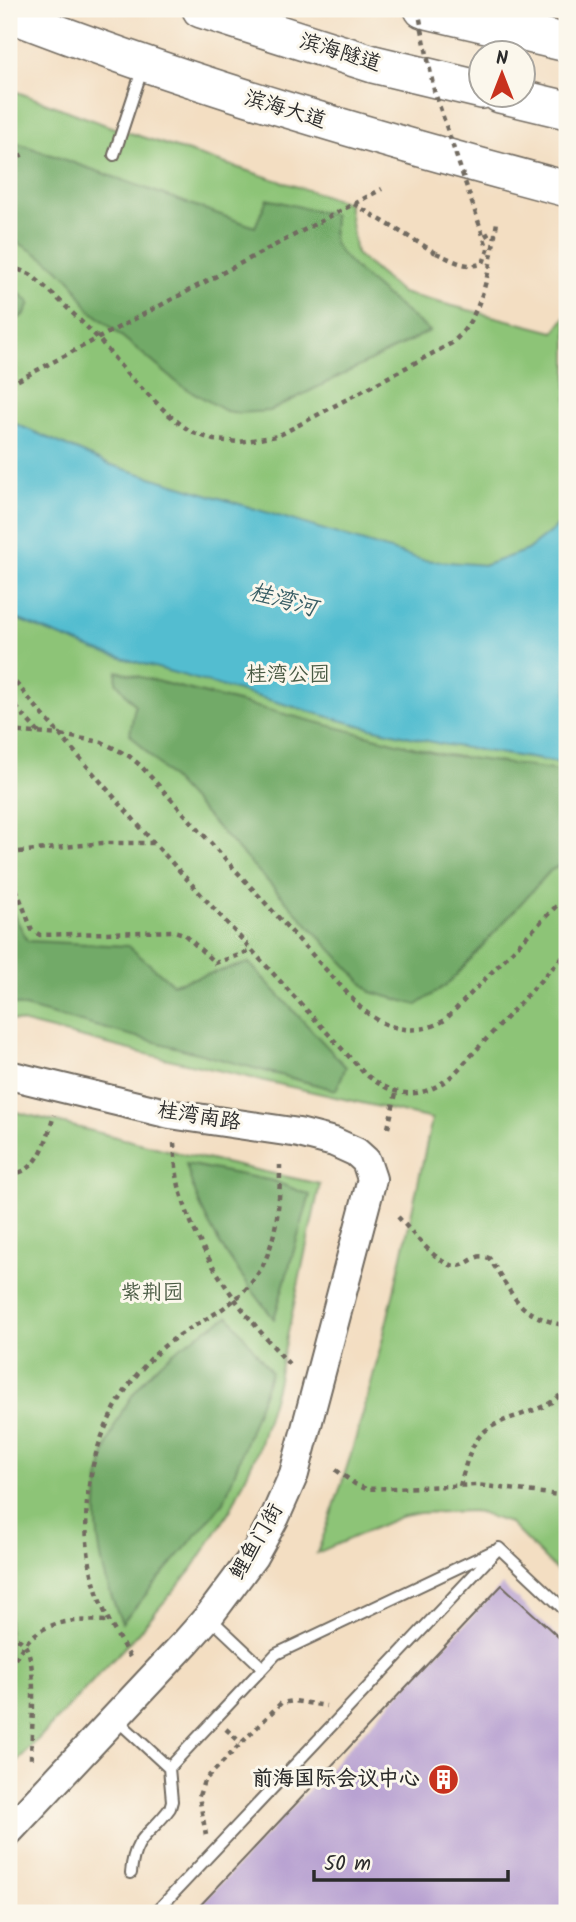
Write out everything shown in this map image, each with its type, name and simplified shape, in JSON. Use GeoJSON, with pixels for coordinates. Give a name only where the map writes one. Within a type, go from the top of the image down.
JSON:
{"type":"FeatureCollection","features":[{"type":"Feature","properties":{"kind":"highway","name":"滨海隧道"},"geometry":{"type":"LineString","coordinates":[[201,9],[373,64],[468,87]]}},
{"type":"Feature","properties":{"kind":"highway"},"geometry":{"type":"LineString","coordinates":[[420,9],[567,43]]}},
{"type":"Feature","properties":{"kind":"highway"},"geometry":{"type":"LineString","coordinates":[[538,103],[567,110]]}},
{"type":"Feature","properties":{"kind":"main road","name":"滨海大道"},"geometry":{"type":"LineString","coordinates":[[9,14],[144,64],[290,112],[567,189]]}},
{"type":"Feature","properties":{"kind":"street","name":"桂湾南路"},"geometry":{"type":"LineString","coordinates":[[9,1075],[157,1111],[274,1129],[334,1142],[356,1152],[366,1161],[372,1179]]}},
{"type":"Feature","properties":{"kind":"street","name":"鲤鱼门街"},"geometry":{"type":"LineString","coordinates":[[9,1831],[209,1616],[253,1557],[275,1517],[293,1474],[372,1179]]}},
{"type":"Feature","properties":{"kind":"lane"},"geometry":{"type":"LineString","coordinates":[[114,155],[144,64]]}},
{"type":"Feature","properties":{"kind":"lane"},"geometry":{"type":"LineString","coordinates":[[499,1548],[567,1612]]}},
{"type":"Feature","properties":{"kind":"lane"},"geometry":{"type":"LineString","coordinates":[[169,1768],[276,1654],[499,1548]]}},
{"type":"Feature","properties":{"kind":"lane"},"geometry":{"type":"LineString","coordinates":[[155,1913],[499,1548]]}},
{"type":"Feature","properties":{"kind":"lane"},"geometry":{"type":"LineString","coordinates":[[209,1616],[263,1668]]}},
{"type":"Feature","properties":{"kind":"lane"},"geometry":{"type":"LineString","coordinates":[[115,1718],[169,1768],[172,1801],[170,1808],[141,1839],[135,1849],[131,1873]]}},
{"type":"Feature","properties":{"kind":"path"},"geometry":{"type":"LineString","coordinates":[[9,266],[30,274],[98,338],[127,374],[169,415],[191,432],[214,440],[239,442],[278,436],[452,343],[466,330],[487,280],[490,235],[448,135],[434,90],[420,9]]}},
{"type":"Feature","properties":{"kind":"path"},"geometry":{"type":"LineString","coordinates":[[9,161],[24,153]]}},
{"type":"Feature","properties":{"kind":"path"},"geometry":{"type":"LineString","coordinates":[[9,385],[382,189]]}},
{"type":"Feature","properties":{"kind":"path"},"geometry":{"type":"LineString","coordinates":[[354,204],[436,253],[462,265],[475,267],[487,257],[490,235],[498,222]]}},
{"type":"Feature","properties":{"kind":"path"},"geometry":{"type":"LineString","coordinates":[[9,676],[154,844],[364,1073],[396,1093],[418,1094],[438,1087],[454,1074],[567,952]]}},
{"type":"Feature","properties":{"kind":"path"},"geometry":{"type":"LineString","coordinates":[[9,699],[40,734]]}},
{"type":"Feature","properties":{"kind":"path"},"geometry":{"type":"LineString","coordinates":[[9,731],[102,742],[129,756],[358,1005],[371,1018],[386,1025],[419,1030],[433,1027],[445,1020],[567,895]]}},
{"type":"Feature","properties":{"kind":"path"},"geometry":{"type":"LineString","coordinates":[[9,853],[102,843],[154,844]]}},
{"type":"Feature","properties":{"kind":"path"},"geometry":{"type":"LineString","coordinates":[[9,870],[32,930],[40,935],[174,931],[184,934],[215,963],[251,951]]}},
{"type":"Feature","properties":{"kind":"path"},"geometry":{"type":"LineString","coordinates":[[560,960],[567,964]]}},
{"type":"Feature","properties":{"kind":"path"},"geometry":{"type":"LineString","coordinates":[[388,1128],[396,1093]]}},
{"type":"Feature","properties":{"kind":"path"},"geometry":{"type":"LineString","coordinates":[[9,1174],[28,1169],[37,1160],[54,1115]]}},
{"type":"Feature","properties":{"kind":"path"},"geometry":{"type":"LineString","coordinates":[[174,1143],[178,1183],[187,1213],[203,1248],[234,1300],[289,1365]]}},
{"type":"Feature","properties":{"kind":"path"},"geometry":{"type":"LineString","coordinates":[[130,1657],[109,1621],[94,1576],[89,1539],[88,1490],[95,1453],[123,1392],[144,1366],[164,1346],[234,1300],[253,1282],[265,1261],[275,1229],[280,1198],[280,1165]]}},
{"type":"Feature","properties":{"kind":"path"},"geometry":{"type":"LineString","coordinates":[[398,1217],[432,1253],[449,1265],[461,1266],[473,1257],[483,1255],[489,1258],[509,1292],[527,1313],[567,1326]]}},
{"type":"Feature","properties":{"kind":"path"},"geometry":{"type":"LineString","coordinates":[[460,1486],[468,1456],[484,1432],[505,1419],[541,1407],[567,1386]]}},
{"type":"Feature","properties":{"kind":"path"},"geometry":{"type":"LineString","coordinates":[[335,1470],[366,1489],[477,1485],[567,1496]]}},
{"type":"Feature","properties":{"kind":"path"},"geometry":{"type":"LineString","coordinates":[[9,1667],[37,1633],[56,1623],[76,1620],[109,1621]]}},
{"type":"Feature","properties":{"kind":"path"},"geometry":{"type":"LineString","coordinates":[[9,1633],[25,1645],[29,1655],[31,1760]]}},
{"type":"Feature","properties":{"kind":"path"},"geometry":{"type":"LineString","coordinates":[[210,1855],[200,1804],[200,1788],[204,1781],[281,1703],[294,1701],[348,1709]]}},
{"type":"Feature","properties":{"kind":"green space","name":"桂湾公园"},"geometry":{"type":"Polygon","coordinates":[[[9,89],[114,128],[348,203],[356,254],[402,293],[554,332],[567,315],[567,1581],[509,1523],[473,1511],[419,1513],[400,1517],[317,1553],[369,1393],[432,1119],[146,1054],[9,1019],[9,89]]]}},
{"type":"Feature","properties":{"kind":"green space"},"geometry":{"type":"Polygon","coordinates":[[[9,140],[255,227],[267,199],[334,215],[333,239],[339,251],[430,331],[270,411],[226,411],[180,385],[89,309],[71,280],[47,260],[9,237],[9,140]]]}},
{"type":"Feature","properties":{"kind":"green space"},"geometry":{"type":"Polygon","coordinates":[[[9,283],[30,303],[25,314],[9,325],[9,283]]]}},
{"type":"Feature","properties":{"kind":"green space"},"geometry":{"type":"Polygon","coordinates":[[[117,671],[440,754],[567,772],[567,861],[550,871],[449,983],[417,1005],[371,992],[130,734],[135,705],[116,682],[117,671]]]}},
{"type":"Feature","properties":{"kind":"green space"},"geometry":{"type":"Polygon","coordinates":[[[9,906],[28,941],[128,946],[173,984],[249,963],[346,1067],[336,1090],[9,1003],[9,906]]]}},
{"type":"Feature","properties":{"kind":"green space","name":"紫荆园"},"geometry":{"type":"Polygon","coordinates":[[[9,1110],[183,1154],[320,1184],[276,1388],[258,1450],[230,1511],[192,1569],[136,1635],[9,1770],[9,1110]]]}},
{"type":"Feature","properties":{"kind":"green space"},"geometry":{"type":"Polygon","coordinates":[[[186,1164],[273,1181],[310,1195],[274,1319],[221,1246],[201,1208],[186,1164]]]}},
{"type":"Feature","properties":{"kind":"green space"},"geometry":{"type":"Polygon","coordinates":[[[229,1316],[271,1372],[224,1502],[122,1623],[100,1551],[97,1515],[99,1479],[108,1445],[122,1412],[143,1382],[171,1354],[229,1316]]]}},
{"type":"Feature","properties":{"kind":"water","name":"桂湾河"},"geometry":{"type":"Polygon","coordinates":[[[9,421],[108,464],[423,560],[486,565],[527,550],[567,519],[567,764],[441,744],[354,724],[94,650],[9,616],[9,421]]]}},
{"type":"Feature","properties":{"kind":"building","name":"前海国际会议中心"},"geometry":{"type":"Polygon","coordinates":[[[502,1585],[567,1645],[567,1913],[193,1913],[502,1585]]]}},
{"type":"Feature","properties":{"kind":"place","name":"前海国际会议中心"},"geometry":{"type":"Point","coordinates":[443,1779]}}]}
